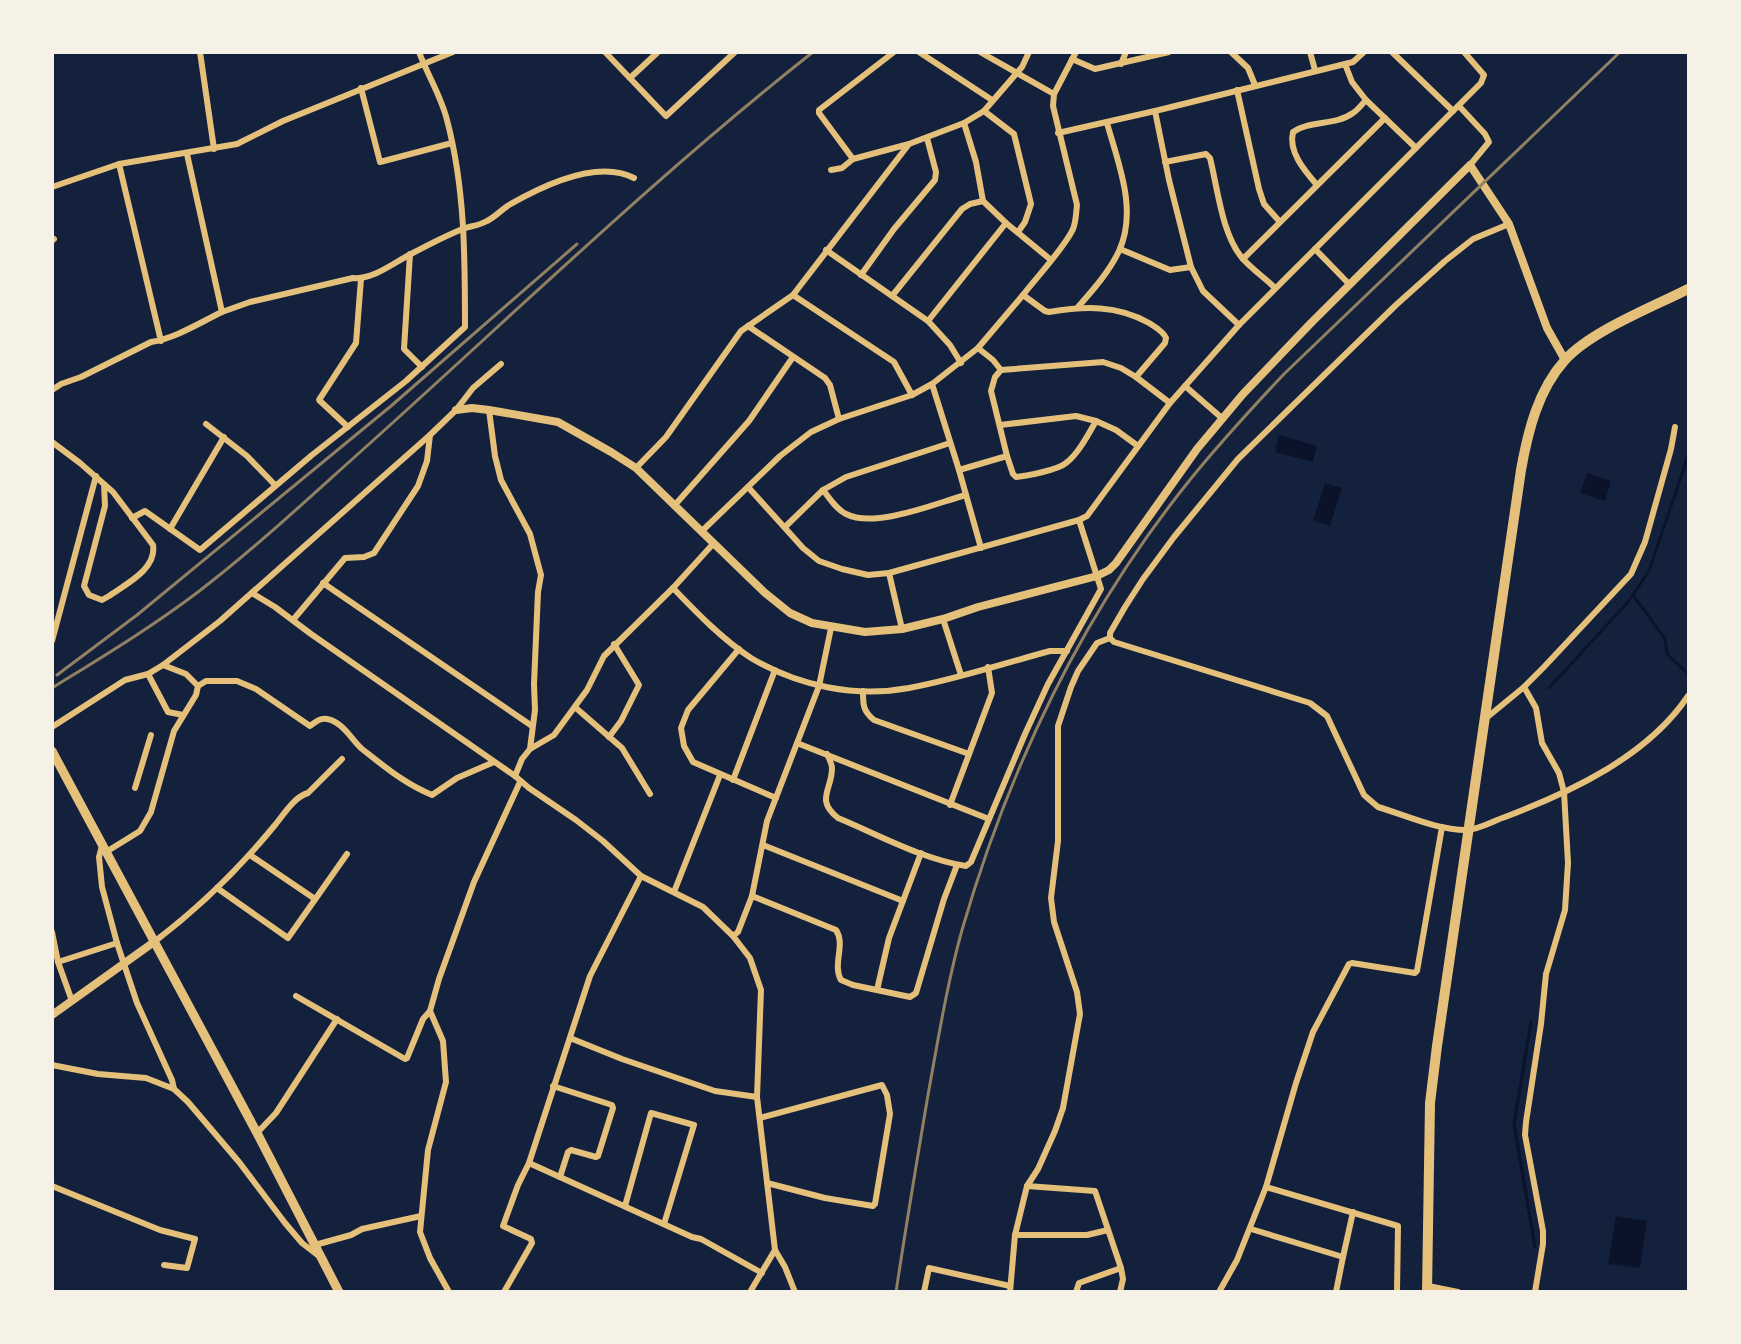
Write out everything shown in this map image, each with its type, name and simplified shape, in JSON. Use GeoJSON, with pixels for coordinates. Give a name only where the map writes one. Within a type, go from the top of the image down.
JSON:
{"type":"FeatureCollection","features":[{"type":"Feature","properties":{"kind":"main road"},"geometry":{"type":"LineString","coordinates":[[1428,1289],[1430,1103],[1484,720],[1526,445],[1532,422],[1553,376],[1565,360],[1598,335],[1689,289]]}},
{"type":"Feature","properties":{"kind":"main road"},"geometry":{"type":"LineString","coordinates":[[54,757],[257,1133],[339,1292]]}},
{"type":"Feature","properties":{"kind":"street"},"geometry":{"type":"LineString","coordinates":[[200,52],[214,149]]}},
{"type":"Feature","properties":{"kind":"street"},"geometry":{"type":"LineString","coordinates":[[132,518],[145,511],[200,550],[422,367],[465,327],[461,197],[452,143],[448,121],[437,90],[419,52]]}},
{"type":"Feature","properties":{"kind":"street"},"geometry":{"type":"LineString","coordinates":[[52,187],[119,164],[214,149],[242,142],[283,121],[453,52]]}},
{"type":"Feature","properties":{"kind":"street"},"geometry":{"type":"LineString","coordinates":[[605,52],[666,116],[735,52]]}},
{"type":"Feature","properties":{"kind":"street"},"geometry":{"type":"LineString","coordinates":[[630,78],[658,52]]}},
{"type":"Feature","properties":{"kind":"street"},"geometry":{"type":"LineString","coordinates":[[853,159],[819,110],[894,52]]}},
{"type":"Feature","properties":{"kind":"street"},"geometry":{"type":"LineString","coordinates":[[919,52],[992,100]]}},
{"type":"Feature","properties":{"kind":"street"},"geometry":{"type":"LineString","coordinates":[[980,52],[1054,94]]}},
{"type":"Feature","properties":{"kind":"street"},"geometry":{"type":"LineString","coordinates":[[831,170],[842,168],[853,159],[909,144],[964,123],[984,111],[1022,67],[1029,52]]}},
{"type":"Feature","properties":{"kind":"street"},"geometry":{"type":"LineString","coordinates":[[702,531],[794,444],[811,432],[839,419],[912,395],[961,363],[978,348],[1051,260],[1072,230],[1077,205],[1053,105],[1054,94],[1076,52]]}},
{"type":"Feature","properties":{"kind":"street"},"geometry":{"type":"LineString","coordinates":[[1121,64],[1126,52]]}},
{"type":"Feature","properties":{"kind":"street"},"geometry":{"type":"LineString","coordinates":[[1072,59],[1095,69],[1169,52]]}},
{"type":"Feature","properties":{"kind":"street"},"geometry":{"type":"LineString","coordinates":[[1231,52],[1248,68],[1255,85]]}},
{"type":"Feature","properties":{"kind":"street"},"geometry":{"type":"LineString","coordinates":[[1310,52],[1316,70]]}},
{"type":"Feature","properties":{"kind":"street"},"geometry":{"type":"LineString","coordinates":[[1058,133],[1353,62],[1365,52]]}},
{"type":"Feature","properties":{"kind":"street"},"geometry":{"type":"LineString","coordinates":[[1392,52],[1453,111]]}},
{"type":"Feature","properties":{"kind":"street"},"geometry":{"type":"LineString","coordinates":[[748,487],[802,548],[819,561],[868,575],[889,573],[1079,520],[1091,512],[1170,403],[1239,325],[1460,106],[1484,78],[1481,70],[1464,52]]}},
{"type":"Feature","properties":{"kind":"street"},"geometry":{"type":"LineString","coordinates":[[1345,63],[1352,82],[1366,100],[1416,148]]}},
{"type":"Feature","properties":{"kind":"street"},"geometry":{"type":"LineString","coordinates":[[361,88],[380,162],[452,143]]}},
{"type":"Feature","properties":{"kind":"street"},"geometry":{"type":"LineString","coordinates":[[1237,90],[1259,189],[1264,204],[1280,222]]}},
{"type":"Feature","properties":{"kind":"street"},"geometry":{"type":"LineString","coordinates":[[1317,185],[1302,167],[1296,155],[1293,132],[1299,128],[1338,120],[1352,114],[1366,100]]}},
{"type":"Feature","properties":{"kind":"street"},"geometry":{"type":"LineString","coordinates":[[456,410],[472,408],[489,410],[558,422],[636,468],[713,544],[790,613],[812,623],[831,628],[865,632],[902,629],[1097,576],[1109,570],[1116,563],[1169,487],[1223,419],[1270,366],[1487,147],[1489,142],[1485,134],[1460,106]]}},
{"type":"Feature","properties":{"kind":"street"},"geometry":{"type":"LineString","coordinates":[[984,111],[1014,134],[1031,204],[1029,213],[1018,232]]}},
{"type":"Feature","properties":{"kind":"street"},"geometry":{"type":"LineString","coordinates":[[1155,111],[1191,267],[1203,291],[1239,325]]}},
{"type":"Feature","properties":{"kind":"street"},"geometry":{"type":"LineString","coordinates":[[1243,259],[1385,118]]}},
{"type":"Feature","properties":{"kind":"street"},"geometry":{"type":"LineString","coordinates":[[964,123],[976,162],[983,201],[1051,260]]}},
{"type":"Feature","properties":{"kind":"street"},"geometry":{"type":"LineString","coordinates":[[1078,308],[1108,269],[1120,249],[1125,234],[1128,210],[1126,194],[1107,123]]}},
{"type":"Feature","properties":{"kind":"street"},"geometry":{"type":"LineString","coordinates":[[861,275],[935,180],[936,172],[927,138]]}},
{"type":"Feature","properties":{"kind":"street"},"geometry":{"type":"LineString","coordinates":[[636,468],[666,437],[741,331],[793,295],[909,144]]}},
{"type":"Feature","properties":{"kind":"street"},"geometry":{"type":"LineString","coordinates":[[187,153],[222,312]]}},
{"type":"Feature","properties":{"kind":"street"},"geometry":{"type":"LineString","coordinates":[[1165,162],[1200,154],[1206,154],[1210,158],[1232,243],[1243,259],[1275,288]]}},
{"type":"Feature","properties":{"kind":"street"},"geometry":{"type":"LineString","coordinates":[[119,164],[160,341]]}},
{"type":"Feature","properties":{"kind":"street"},"geometry":{"type":"LineString","coordinates":[[1470,165],[1509,224],[1547,328],[1565,360]]}},
{"type":"Feature","properties":{"kind":"street"},"geometry":{"type":"LineString","coordinates":[[52,390],[151,342],[160,341],[203,323],[222,312],[250,302],[353,278],[361,279],[381,271],[463,228],[485,222],[507,206],[536,191],[575,176],[600,171],[634,178]]}},
{"type":"Feature","properties":{"kind":"street"},"geometry":{"type":"LineString","coordinates":[[892,296],[962,209],[970,204],[983,201]]}},
{"type":"Feature","properties":{"kind":"street"},"geometry":{"type":"LineString","coordinates":[[928,321],[1006,223]]}},
{"type":"Feature","properties":{"kind":"street"},"geometry":{"type":"LineString","coordinates":[[1110,638],[1110,633],[1143,579],[1238,459],[1396,304],[1445,261],[1473,239],[1509,224]]}},
{"type":"Feature","properties":{"kind":"street"},"geometry":{"type":"LineString","coordinates":[[1120,249],[1170,270],[1191,267]]}},
{"type":"Feature","properties":{"kind":"street"},"geometry":{"type":"LineString","coordinates":[[1315,249],[1350,285]]}},
{"type":"Feature","properties":{"kind":"street"},"geometry":{"type":"LineString","coordinates":[[826,250],[928,321],[950,345],[961,363]]}},
{"type":"Feature","properties":{"kind":"street"},"geometry":{"type":"LineString","coordinates":[[410,254],[404,349],[422,367]]}},
{"type":"Feature","properties":{"kind":"street"},"geometry":{"type":"LineString","coordinates":[[348,427],[319,400],[356,343],[361,279]]}},
{"type":"Feature","properties":{"kind":"street"},"geometry":{"type":"LineString","coordinates":[[793,295],[894,362],[912,395]]}},
{"type":"Feature","properties":{"kind":"street"},"geometry":{"type":"LineString","coordinates":[[1023,295],[1049,312],[1078,308],[1117,309],[1142,319],[1164,333],[1165,343],[1136,377]]}},
{"type":"Feature","properties":{"kind":"street"},"geometry":{"type":"LineString","coordinates":[[748,326],[825,378],[830,385],[839,419]]}},
{"type":"Feature","properties":{"kind":"street"},"geometry":{"type":"LineString","coordinates":[[978,348],[1001,370]]}},
{"type":"Feature","properties":{"kind":"street"},"geometry":{"type":"LineString","coordinates":[[675,506],[749,421],[793,357]]}},
{"type":"Feature","properties":{"kind":"street"},"geometry":{"type":"LineString","coordinates":[[1096,421],[1065,464],[1016,477],[1007,456],[991,391],[995,377],[1001,370],[1103,362],[1136,377],[1170,403]]}},
{"type":"Feature","properties":{"kind":"street"},"geometry":{"type":"LineString","coordinates":[[52,727],[125,680],[148,674],[220,621],[430,435],[456,410],[474,388],[501,364]]}},
{"type":"Feature","properties":{"kind":"street"},"geometry":{"type":"LineString","coordinates":[[932,384],[981,548]]}},
{"type":"Feature","properties":{"kind":"street"},"geometry":{"type":"LineString","coordinates":[[1185,386],[1223,419]]}},
{"type":"Feature","properties":{"kind":"street"},"geometry":{"type":"LineString","coordinates":[[489,410],[495,456],[501,480],[530,534],[540,575],[534,684],[535,710],[530,749]]}},
{"type":"Feature","properties":{"kind":"street"},"geometry":{"type":"LineString","coordinates":[[1000,425],[1077,416],[1116,430],[1138,447]]}},
{"type":"Feature","properties":{"kind":"street"},"geometry":{"type":"LineString","coordinates":[[206,424],[247,456],[275,486]]}},
{"type":"Feature","properties":{"kind":"street"},"geometry":{"type":"LineString","coordinates":[[1484,720],[1524,687],[1630,574],[1645,542],[1675,427]]}},
{"type":"Feature","properties":{"kind":"street"},"geometry":{"type":"LineString","coordinates":[[293,620],[345,558],[364,557],[374,553],[418,486],[427,461],[430,435]]}},
{"type":"Feature","properties":{"kind":"street"},"geometry":{"type":"LineString","coordinates":[[170,529],[224,437]]}},
{"type":"Feature","properties":{"kind":"street"},"geometry":{"type":"LineString","coordinates":[[52,442],[96,476],[104,484],[112,492],[153,545],[154,553],[149,565],[102,600],[89,595],[86,591],[85,580],[105,506],[104,484]]}},
{"type":"Feature","properties":{"kind":"street"},"geometry":{"type":"LineString","coordinates":[[785,527],[823,490],[846,477],[950,443]]}},
{"type":"Feature","properties":{"kind":"street"},"geometry":{"type":"LineString","coordinates":[[959,470],[1007,456]]}},
{"type":"Feature","properties":{"kind":"street"},"geometry":{"type":"LineString","coordinates":[[52,641],[96,476]]}},
{"type":"Feature","properties":{"kind":"street"},"geometry":{"type":"LineString","coordinates":[[823,490],[835,506],[846,514],[860,519],[884,518],[966,495]]}},
{"type":"Feature","properties":{"kind":"street"},"geometry":{"type":"LineString","coordinates":[[827,754],[832,767],[825,796],[830,811],[838,818],[921,853],[957,865],[966,866],[971,862],[1048,684],[1101,589],[1079,520]]}},
{"type":"Feature","properties":{"kind":"street"},"geometry":{"type":"LineString","coordinates":[[449,1292],[429,1258],[420,1232],[428,1150],[446,1082],[443,1041],[430,1011],[439,979],[474,882],[518,779],[522,759],[530,749],[554,735],[576,708],[604,656],[673,588],[713,544]]}},
{"type":"Feature","properties":{"kind":"street"},"geometry":{"type":"LineString","coordinates":[[889,573],[902,629]]}},
{"type":"Feature","properties":{"kind":"street"},"geometry":{"type":"LineString","coordinates":[[323,583],[532,726]]}},
{"type":"Feature","properties":{"kind":"street"},"geometry":{"type":"LineString","coordinates":[[673,588],[708,624],[751,657],[775,670],[819,686],[863,691],[908,688],[1050,651],[1067,651]]}},
{"type":"Feature","properties":{"kind":"street"},"geometry":{"type":"LineString","coordinates":[[252,593],[576,820],[641,876],[703,907],[733,936],[750,958],[761,990],[757,1097],[775,1250],[795,1292]]}},
{"type":"Feature","properties":{"kind":"street"},"geometry":{"type":"LineString","coordinates":[[944,619],[961,675]]}},
{"type":"Feature","properties":{"kind":"street"},"geometry":{"type":"LineString","coordinates":[[733,936],[738,932],[752,896],[767,821],[819,686],[831,628]]}},
{"type":"Feature","properties":{"kind":"street"},"geometry":{"type":"LineString","coordinates":[[1110,638],[1114,642],[1310,703],[1327,716],[1364,795],[1370,802],[1378,807],[1442,827],[1468,830],[1564,792],[1603,772],[1647,740],[1678,712],[1689,696]]}},
{"type":"Feature","properties":{"kind":"street"},"geometry":{"type":"LineString","coordinates":[[924,1292],[929,1268],[1010,1289],[1015,1234],[1027,1186],[1038,1169],[1063,1108],[1080,1014],[1077,992],[1054,922],[1051,898],[1058,842],[1058,726],[1078,671],[1097,643],[1110,638]]}},
{"type":"Feature","properties":{"kind":"street"},"geometry":{"type":"LineString","coordinates":[[609,737],[621,721],[639,685],[614,644]]}},
{"type":"Feature","properties":{"kind":"street"},"geometry":{"type":"LineString","coordinates":[[739,648],[688,710],[681,728],[684,746],[693,762],[776,798]]}},
{"type":"Feature","properties":{"kind":"street"},"geometry":{"type":"LineString","coordinates":[[163,664],[186,674],[198,686]]}},
{"type":"Feature","properties":{"kind":"street"},"geometry":{"type":"LineString","coordinates":[[950,805],[992,693],[988,667]]}},
{"type":"Feature","properties":{"kind":"street"},"geometry":{"type":"LineString","coordinates":[[733,780],[775,670]]}},
{"type":"Feature","properties":{"kind":"street"},"geometry":{"type":"LineString","coordinates":[[148,674],[168,712],[183,716]]}},
{"type":"Feature","properties":{"kind":"street"},"geometry":{"type":"LineString","coordinates":[[174,1089],[137,1003],[117,943],[102,887],[99,857],[104,849],[140,831],[151,812],[174,731],[196,695],[198,686],[206,681],[237,681],[256,689],[310,726],[320,719],[331,721],[346,730],[358,745],[396,776],[432,795],[458,778],[494,762]]}},
{"type":"Feature","properties":{"kind":"street"},"geometry":{"type":"LineString","coordinates":[[1524,687],[1536,708],[1542,743],[1559,773],[1564,792],[1568,862],[1565,910],[1546,974],[1526,1122],[1526,1135],[1543,1231],[1535,1292]]}},
{"type":"Feature","properties":{"kind":"street"},"geometry":{"type":"LineString","coordinates":[[863,691],[864,711],[874,720],[969,754]]}},
{"type":"Feature","properties":{"kind":"street"},"geometry":{"type":"LineString","coordinates":[[576,708],[622,748],[650,794]]}},
{"type":"Feature","properties":{"kind":"street"},"geometry":{"type":"LineString","coordinates":[[135,788],[151,735]]}},
{"type":"Feature","properties":{"kind":"street"},"geometry":{"type":"LineString","coordinates":[[797,743],[989,819]]}},
{"type":"Feature","properties":{"kind":"street"},"geometry":{"type":"LineString","coordinates":[[52,1016],[181,921],[250,855],[290,807],[308,793],[342,759]]}},
{"type":"Feature","properties":{"kind":"street"},"geometry":{"type":"LineString","coordinates":[[674,892],[720,775]]}},
{"type":"Feature","properties":{"kind":"street"},"geometry":{"type":"LineString","coordinates":[[1219,1292],[1251,1229],[1313,1032],[1349,964],[1415,973],[1417,971],[1442,827]]}},
{"type":"Feature","properties":{"kind":"street"},"geometry":{"type":"LineString","coordinates":[[763,844],[903,901]]}},
{"type":"Feature","properties":{"kind":"street"},"geometry":{"type":"LineString","coordinates":[[877,990],[889,938],[921,853]]}},
{"type":"Feature","properties":{"kind":"street"},"geometry":{"type":"LineString","coordinates":[[217,888],[288,938],[347,854]]}},
{"type":"Feature","properties":{"kind":"street"},"geometry":{"type":"LineString","coordinates":[[250,855],[315,899]]}},
{"type":"Feature","properties":{"kind":"street"},"geometry":{"type":"LineString","coordinates":[[752,896],[836,930],[840,939],[838,975],[841,981],[910,997],[916,993],[944,899],[957,865]]}},
{"type":"Feature","properties":{"kind":"street"},"geometry":{"type":"LineString","coordinates":[[504,1292],[532,1243],[531,1239],[503,1226],[529,1163],[590,976],[641,876]]}},
{"type":"Feature","properties":{"kind":"street"},"geometry":{"type":"LineString","coordinates":[[52,932],[58,968],[72,1001]]}},
{"type":"Feature","properties":{"kind":"street"},"geometry":{"type":"LineString","coordinates":[[58,962],[117,943]]}},
{"type":"Feature","properties":{"kind":"street"},"geometry":{"type":"LineString","coordinates":[[296,996],[405,1059],[423,1019],[430,1011]]}},
{"type":"Feature","properties":{"kind":"street"},"geometry":{"type":"LineString","coordinates":[[257,1133],[276,1113],[336,1019]]}},
{"type":"Feature","properties":{"kind":"street"},"geometry":{"type":"LineString","coordinates":[[570,1038],[622,1059],[715,1090],[757,1097]]}},
{"type":"Feature","properties":{"kind":"street"},"geometry":{"type":"LineString","coordinates":[[52,1065],[98,1074],[146,1078],[174,1089],[188,1102],[239,1162],[302,1243],[321,1257]]}},
{"type":"Feature","properties":{"kind":"street"},"geometry":{"type":"LineString","coordinates":[[760,1118],[882,1084],[887,1095],[890,1114],[873,1206],[825,1198],[767,1184]]}},
{"type":"Feature","properties":{"kind":"street"},"geometry":{"type":"LineString","coordinates":[[554,1086],[612,1105],[613,1108],[598,1156],[596,1158],[571,1150],[568,1152],[560,1177]]}},
{"type":"Feature","properties":{"kind":"street"},"geometry":{"type":"LineString","coordinates":[[625,1206],[651,1113],[694,1125],[664,1224]]}},
{"type":"Feature","properties":{"kind":"street"},"geometry":{"type":"LineString","coordinates":[[529,1163],[700,1239],[762,1273]]}},
{"type":"Feature","properties":{"kind":"street"},"geometry":{"type":"LineString","coordinates":[[52,1186],[160,1230],[195,1239],[187,1268],[164,1265]]}},
{"type":"Feature","properties":{"kind":"street"},"geometry":{"type":"LineString","coordinates":[[1027,1186],[1095,1191],[1123,1279],[1120,1292]]}},
{"type":"Feature","properties":{"kind":"street"},"geometry":{"type":"LineString","coordinates":[[1266,1187],[1398,1226],[1397,1292]]}},
{"type":"Feature","properties":{"kind":"street"},"geometry":{"type":"LineString","coordinates":[[1336,1292],[1353,1212]]}},
{"type":"Feature","properties":{"kind":"street"},"geometry":{"type":"LineString","coordinates":[[315,1245],[351,1235],[362,1229],[421,1216]]}},
{"type":"Feature","properties":{"kind":"street"},"geometry":{"type":"LineString","coordinates":[[1251,1229],[1343,1257]]}},
{"type":"Feature","properties":{"kind":"street"},"geometry":{"type":"LineString","coordinates":[[1015,1234],[1087,1235],[1108,1230]]}},
{"type":"Feature","properties":{"kind":"street"},"geometry":{"type":"LineString","coordinates":[[750,1292],[775,1250]]}},
{"type":"Feature","properties":{"kind":"street"},"geometry":{"type":"LineString","coordinates":[[1076,1292],[1079,1283],[1120,1268]]}},
{"type":"Feature","properties":{"kind":"street"},"geometry":{"type":"LineString","coordinates":[[1428,1289],[1458,1292]]}},
{"type":"Feature","properties":{"kind":"water"},"geometry":{"type":"Polygon","coordinates":[[[1279,435],[1317,446],[1313,462],[1275,452],[1279,435]]]}},
{"type":"Feature","properties":{"kind":"water"},"geometry":{"type":"Polygon","coordinates":[[[1587,473],[1611,481],[1605,501],[1580,493],[1587,473]]]}},
{"type":"Feature","properties":{"kind":"water"},"geometry":{"type":"Polygon","coordinates":[[[1325,483],[1342,488],[1330,526],[1313,521],[1325,483]]]}},
{"type":"Feature","properties":{"kind":"water"},"geometry":{"type":"Polygon","coordinates":[[[1616,1216],[1647,1221],[1640,1268],[1608,1264],[1616,1216]]]}},
{"type":"Feature","properties":{"kind":"waterway"},"geometry":{"type":"LineString","coordinates":[[1549,688],[1628,602],[1649,571],[1688,456]]}},
{"type":"Feature","properties":{"kind":"waterway"},"geometry":{"type":"LineString","coordinates":[[1633,595],[1665,639],[1667,654],[1688,674]]}},
{"type":"Feature","properties":{"kind":"waterway"},"geometry":{"type":"LineString","coordinates":[[1531,1022],[1514,1124],[1535,1247]]}},
{"type":"Feature","properties":{"kind":"railway"},"geometry":{"type":"LineString","coordinates":[[52,688],[163,617],[242,557],[642,196],[813,52]]}},
{"type":"Feature","properties":{"kind":"railway"},"geometry":{"type":"LineString","coordinates":[[896,1292],[939,1033],[962,930],[1002,810],[1053,694],[1083,638],[1115,584],[1151,532],[1189,481],[1247,413],[1284,374],[1620,52]]}},
{"type":"Feature","properties":{"kind":"railway"},"geometry":{"type":"LineString","coordinates":[[57,675],[137,615],[391,406],[577,244]]}}]}
